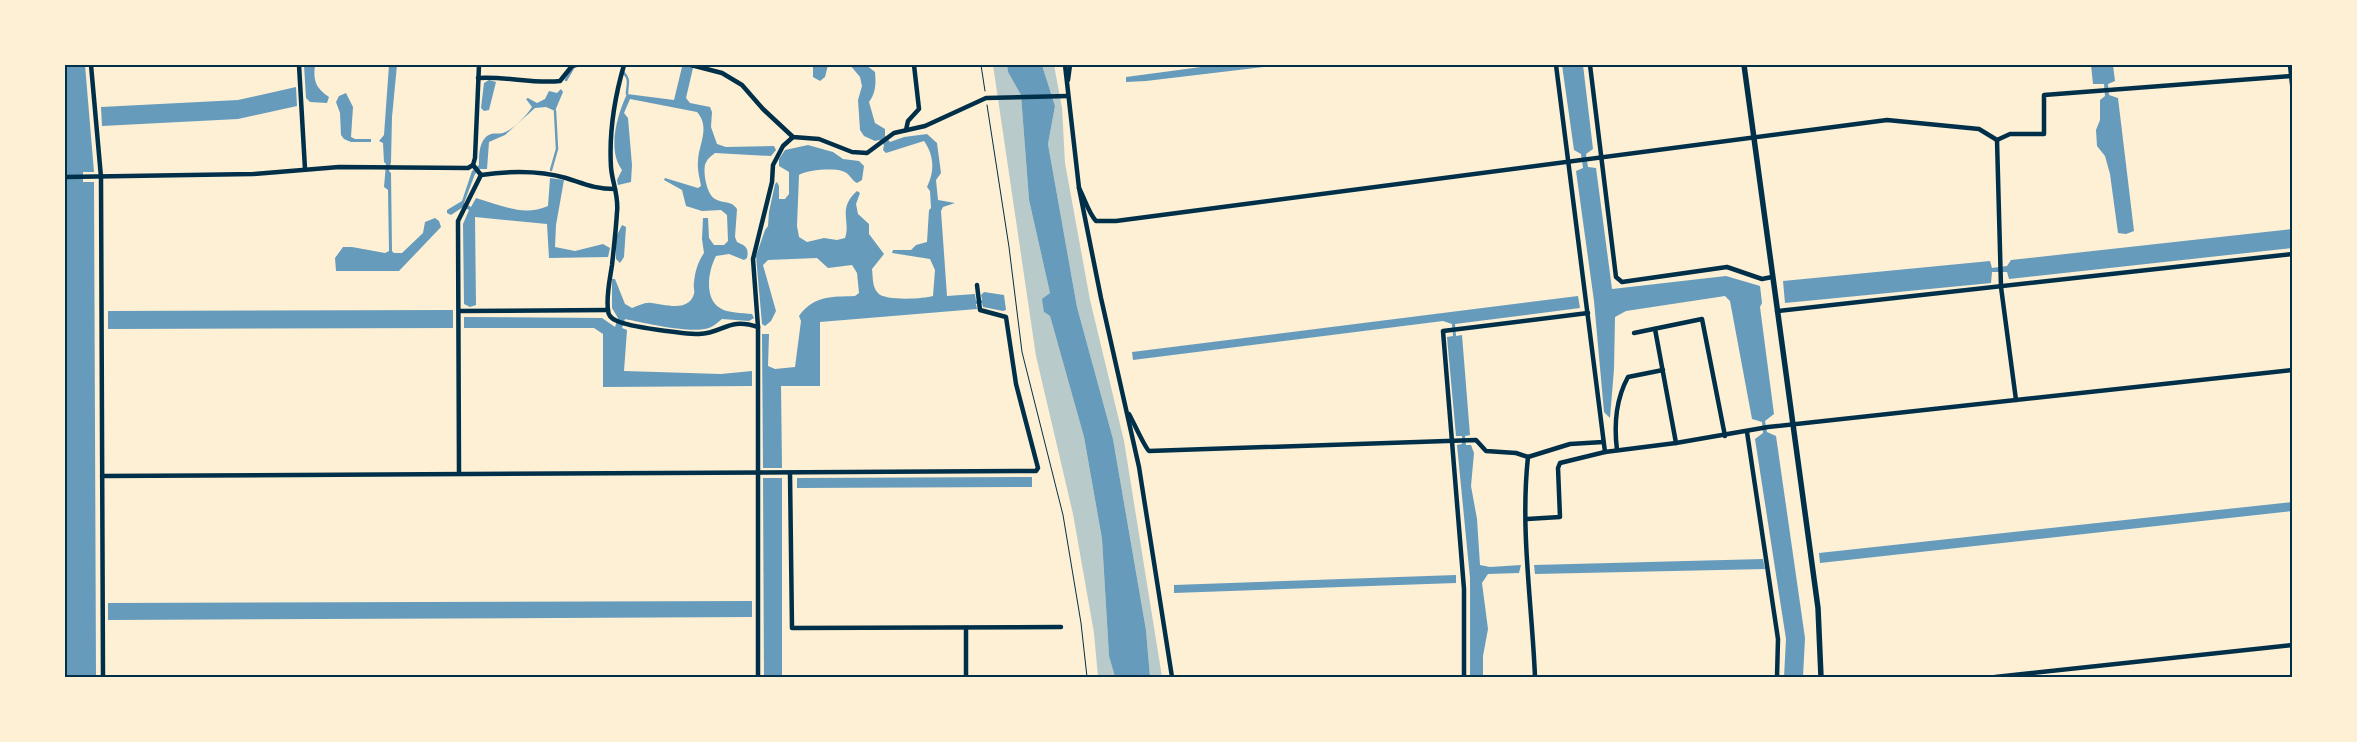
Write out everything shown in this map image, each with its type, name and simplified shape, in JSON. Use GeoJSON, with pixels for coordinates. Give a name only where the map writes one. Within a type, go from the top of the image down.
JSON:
{"type":"FeatureCollection","features":[{"type":"Feature","properties":{"kind":"street"},"geometry":{"type":"LineString","coordinates":[[91,65],[101,177],[103,677]]}},
{"type":"Feature","properties":{"kind":"street"},"geometry":{"type":"LineString","coordinates":[[299,65],[305,169]]}},
{"type":"Feature","properties":{"kind":"street"},"geometry":{"type":"LineString","coordinates":[[479,65],[474,166],[480,173]]}},
{"type":"Feature","properties":{"kind":"street"},"geometry":{"type":"LineString","coordinates":[[478,78],[498,77],[545,83],[560,81],[572,66],[576,65]]}},
{"type":"Feature","properties":{"kind":"street"},"geometry":{"type":"LineString","coordinates":[[624,65],[612,142],[611,168],[617,212],[609,279],[608,310],[610,316],[616,321],[625,323],[699,334],[710,332],[732,323],[749,324],[758,327]]}},
{"type":"Feature","properties":{"kind":"street"},"geometry":{"type":"LineString","coordinates":[[906,130],[908,121],[919,109],[914,65]]}},
{"type":"Feature","properties":{"kind":"street"},"geometry":{"type":"LineString","coordinates":[[1065,65],[1068,82]]}},
{"type":"Feature","properties":{"kind":"street"},"geometry":{"type":"LineString","coordinates":[[1070,65],[1068,96],[1073,124],[1074,152],[1079,188],[1144,495],[1172,677]]}},
{"type":"Feature","properties":{"kind":"street"},"geometry":{"type":"LineString","coordinates":[[1556,65],[1605,452]]}},
{"type":"Feature","properties":{"kind":"street"},"geometry":{"type":"LineString","coordinates":[[1590,65],[1616,278],[1622,282],[1727,268],[1762,279],[1772,277]]}},
{"type":"Feature","properties":{"kind":"street"},"geometry":{"type":"LineString","coordinates":[[1744,65],[1818,608],[1821,677]]}},
{"type":"Feature","properties":{"kind":"street"},"geometry":{"type":"LineString","coordinates":[[2290,65],[2292,84]]}},
{"type":"Feature","properties":{"kind":"street"},"geometry":{"type":"LineString","coordinates":[[693,66],[722,73],[742,85],[763,109],[793,137],[819,139],[852,152],[867,153],[894,133],[925,126],[986,98],[1068,96]]}},
{"type":"Feature","properties":{"kind":"street"},"geometry":{"type":"LineString","coordinates":[[1997,140],[2010,134],[2044,134],[2044,94],[2291,76]]}},
{"type":"Feature","properties":{"kind":"street"},"geometry":{"type":"LineString","coordinates":[[1079,188],[1087,202],[1091,216],[1096,221],[1116,221],[1887,120],[1979,129],[1997,140]]}},
{"type":"Feature","properties":{"kind":"street"},"geometry":{"type":"LineString","coordinates":[[758,677],[758,327],[753,253],[763,224],[772,182],[773,166],[783,146],[793,137]]}},
{"type":"Feature","properties":{"kind":"street"},"geometry":{"type":"LineString","coordinates":[[1997,140],[2001,287],[2016,400]]}},
{"type":"Feature","properties":{"kind":"street"},"geometry":{"type":"LineString","coordinates":[[65,177],[253,174],[305,169],[468,168],[474,166]]}},
{"type":"Feature","properties":{"kind":"street"},"geometry":{"type":"LineString","coordinates":[[480,173],[527,172],[566,178],[584,186],[615,189]]}},
{"type":"Feature","properties":{"kind":"street"},"geometry":{"type":"LineString","coordinates":[[459,472],[460,311],[458,221],[467,207],[480,173]]}},
{"type":"Feature","properties":{"kind":"street"},"geometry":{"type":"LineString","coordinates":[[1777,311],[2292,254]]}},
{"type":"Feature","properties":{"kind":"street"},"geometry":{"type":"LineString","coordinates":[[102,476],[459,472],[790,473],[1036,471],[1038,468],[1016,384],[1006,317],[980,310],[977,286]]}},
{"type":"Feature","properties":{"kind":"street"},"geometry":{"type":"LineString","coordinates":[[460,311],[608,310]]}},
{"type":"Feature","properties":{"kind":"street"},"geometry":{"type":"LineString","coordinates":[[1464,677],[1464,589],[1443,332],[1588,313]]}},
{"type":"Feature","properties":{"kind":"street"},"geometry":{"type":"LineString","coordinates":[[1634,333],[1702,319],[1725,436]]}},
{"type":"Feature","properties":{"kind":"street"},"geometry":{"type":"LineString","coordinates":[[1655,329],[1676,443]]}},
{"type":"Feature","properties":{"kind":"street"},"geometry":{"type":"LineString","coordinates":[[1617,450],[1614,427],[1625,381],[1628,377],[1663,370]]}},
{"type":"Feature","properties":{"kind":"street"},"geometry":{"type":"LineString","coordinates":[[1526,519],[1560,518],[1558,468],[1560,463],[1605,452],[1725,436],[1760,428],[1792,424],[2292,370]]}},
{"type":"Feature","properties":{"kind":"street"},"geometry":{"type":"LineString","coordinates":[[1127,410],[1140,433],[1145,448],[1149,451],[1476,440],[1486,451],[1516,453],[1528,457],[1570,444],[1603,442]]}},
{"type":"Feature","properties":{"kind":"street"},"geometry":{"type":"LineString","coordinates":[[1747,432],[1778,639],[1776,677]]}},
{"type":"Feature","properties":{"kind":"street"},"geometry":{"type":"LineString","coordinates":[[1528,457],[1525,486],[1528,591],[1533,622],[1535,677]]}},
{"type":"Feature","properties":{"kind":"street"},"geometry":{"type":"LineString","coordinates":[[790,473],[792,628],[1061,627]]}},
{"type":"Feature","properties":{"kind":"street"},"geometry":{"type":"LineString","coordinates":[[966,628],[966,677]]}},
{"type":"Feature","properties":{"kind":"street"},"geometry":{"type":"LineString","coordinates":[[1995,677],[2292,645]]}},
{"type":"Feature","properties":{"kind":"path"},"geometry":{"type":"LineString","coordinates":[[981,65],[1009,247],[1022,352],[1064,515],[1081,623],[1087,677]]}},
{"type":"Feature","properties":{"kind":"shaded area"},"geometry":{"type":"Polygon","coordinates":[[[993,65],[1007,65],[1008,72],[1021,95],[1029,200],[1050,293],[1044,312],[1050,316],[1084,437],[1102,539],[1109,656],[1115,677],[1098,677],[1094,633],[1073,514],[1036,356],[993,65]]]}},
{"type":"Feature","properties":{"kind":"shaded area"},"geometry":{"type":"Polygon","coordinates":[[[1042,65],[1054,65],[1062,108],[1065,163],[1090,300],[1124,441],[1162,677],[1150,677],[1146,630],[1113,439],[1077,307],[1048,144],[1055,106],[1042,65]]]}},
{"type":"Feature","properties":{"kind":"water"},"geometry":{"type":"Polygon","coordinates":[[[65,65],[85,65],[94,172],[83,172],[83,182],[94,182],[96,677],[65,677],[65,65]]]}},
{"type":"Feature","properties":{"kind":"water"},"geometry":{"type":"Polygon","coordinates":[[[304,65],[315,65],[316,84],[329,97],[327,103],[310,102],[306,98],[304,65]]]}},
{"type":"Feature","properties":{"kind":"water"},"geometry":{"type":"Polygon","coordinates":[[[389,65],[397,65],[389,171],[391,173],[392,251],[394,253],[402,253],[423,233],[425,222],[435,218],[439,221],[441,227],[399,271],[336,271],[335,258],[343,247],[385,253],[389,251],[388,190],[384,187],[386,164],[384,162],[383,143],[379,141],[384,135],[389,65]]]}},
{"type":"Feature","properties":{"kind":"water"},"geometry":{"type":"Polygon","coordinates":[[[695,65],[686,98],[690,103],[710,107],[712,112],[711,127],[717,144],[726,147],[774,146],[776,150],[771,156],[715,153],[705,165],[706,184],[712,197],[730,203],[737,209],[735,237],[737,242],[745,246],[748,252],[747,258],[744,260],[729,254],[716,256],[711,269],[709,284],[712,298],[715,304],[723,310],[752,314],[754,318],[749,321],[722,319],[709,328],[701,330],[668,327],[625,319],[622,328],[627,330],[624,371],[721,374],[752,371],[752,386],[603,387],[603,334],[594,328],[464,328],[464,317],[602,318],[615,327],[618,318],[612,308],[612,279],[615,279],[625,304],[632,308],[649,303],[675,306],[687,304],[691,300],[694,293],[698,263],[704,253],[702,239],[703,218],[708,218],[709,238],[714,245],[724,245],[728,241],[727,215],[721,210],[702,211],[686,206],[682,190],[664,180],[665,178],[698,188],[701,186],[698,165],[703,137],[701,118],[697,112],[630,99],[624,113],[628,118],[632,165],[631,182],[618,185],[617,180],[622,170],[617,162],[614,143],[617,122],[627,94],[674,100],[682,67],[695,65]]]}},
{"type":"Feature","properties":{"kind":"water"},"geometry":{"type":"Polygon","coordinates":[[[813,65],[828,65],[825,77],[820,81],[813,77],[813,65]]]}},
{"type":"Feature","properties":{"kind":"water"},"geometry":{"type":"Polygon","coordinates":[[[850,65],[866,65],[875,72],[875,88],[869,102],[875,123],[885,129],[885,136],[890,142],[904,137],[927,134],[937,143],[941,173],[936,180],[938,200],[955,203],[943,207],[941,211],[947,296],[975,294],[976,301],[982,300],[981,295],[984,292],[1004,295],[1006,310],[983,307],[982,303],[976,304],[977,309],[820,322],[820,386],[781,386],[782,468],[763,468],[762,334],[769,334],[768,366],[775,369],[795,367],[801,321],[799,316],[805,309],[824,298],[855,296],[859,293],[857,273],[852,265],[828,268],[817,258],[768,260],[763,265],[776,311],[771,321],[765,326],[762,324],[756,256],[768,226],[775,184],[777,182],[779,186],[779,199],[785,199],[789,194],[789,172],[779,166],[779,159],[785,150],[808,145],[833,152],[843,159],[859,161],[864,166],[862,180],[857,183],[847,173],[838,170],[813,171],[799,175],[797,226],[799,237],[807,242],[824,238],[837,240],[845,238],[846,209],[851,197],[857,191],[860,193],[856,204],[858,214],[869,224],[869,234],[884,254],[872,269],[876,291],[882,296],[895,298],[933,296],[935,270],[930,259],[892,253],[893,250],[911,250],[916,245],[927,242],[929,210],[931,208],[930,191],[927,187],[932,169],[930,152],[924,141],[886,153],[883,150],[884,145],[879,140],[875,141],[864,136],[860,130],[858,100],[862,86],[860,77],[850,65]]]}},
{"type":"Feature","properties":{"kind":"water"},"geometry":{"type":"Polygon","coordinates":[[[1007,65],[1042,65],[1055,106],[1048,144],[1077,307],[1113,439],[1146,630],[1150,677],[1115,677],[1109,656],[1102,539],[1084,437],[1050,316],[1044,312],[1042,299],[1050,293],[1029,200],[1021,95],[1008,72],[1007,65]]]}},
{"type":"Feature","properties":{"kind":"water"},"geometry":{"type":"Polygon","coordinates":[[[1216,65],[1281,65],[1126,82],[1126,77],[1216,65]]]}},
{"type":"Feature","properties":{"kind":"water"},"geometry":{"type":"Polygon","coordinates":[[[1562,65],[1583,65],[1593,149],[1586,154],[1588,167],[1596,168],[1612,289],[1726,276],[1760,286],[1762,303],[1760,307],[1774,414],[1765,421],[1767,432],[1776,436],[1805,638],[1803,677],[1784,677],[1786,639],[1755,439],[1763,433],[1762,422],[1752,419],[1730,301],[1725,296],[1626,311],[1615,317],[1614,369],[1610,418],[1604,412],[1594,301],[1576,171],[1583,168],[1581,154],[1574,150],[1562,65]]]}},
{"type":"Feature","properties":{"kind":"water"},"geometry":{"type":"Polygon","coordinates":[[[2091,65],[2113,65],[2115,81],[2108,84],[2109,95],[2118,98],[2134,231],[2126,234],[2118,233],[2110,174],[2105,156],[2097,146],[2096,130],[2100,120],[2100,100],[2105,96],[2104,84],[2093,84],[2091,65]]]}},
{"type":"Feature","properties":{"kind":"water"},"geometry":{"type":"Polygon","coordinates":[[[489,80],[496,82],[489,110],[484,111],[481,108],[484,83],[489,80]]]}},
{"type":"Feature","properties":{"kind":"water"},"geometry":{"type":"Polygon","coordinates":[[[296,87],[297,106],[238,119],[102,126],[101,107],[238,100],[296,87]]]}},
{"type":"Feature","properties":{"kind":"water"},"geometry":{"type":"Polygon","coordinates":[[[561,89],[563,92],[555,111],[546,107],[535,108],[505,135],[489,142],[487,169],[480,169],[475,174],[464,203],[471,207],[476,198],[512,209],[539,209],[548,206],[550,178],[564,180],[556,225],[555,247],[575,251],[603,244],[610,248],[608,257],[549,258],[547,224],[475,217],[476,305],[470,307],[464,304],[463,224],[469,210],[463,207],[451,215],[447,213],[447,210],[462,201],[472,171],[479,165],[480,147],[484,139],[491,134],[507,131],[519,122],[532,107],[526,99],[528,98],[537,103],[545,99],[549,91],[557,93],[561,89]]]}},
{"type":"Feature","properties":{"kind":"water"},"geometry":{"type":"Polygon","coordinates":[[[346,93],[353,107],[351,137],[355,139],[371,139],[371,142],[351,142],[344,139],[341,135],[340,113],[336,102],[339,96],[346,93]]]}},
{"type":"Feature","properties":{"kind":"water"},"geometry":{"type":"Polygon","coordinates":[[[622,225],[626,227],[624,257],[620,263],[616,259],[616,237],[622,225]]]}},
{"type":"Feature","properties":{"kind":"water"},"geometry":{"type":"Polygon","coordinates":[[[2292,229],[2292,248],[2009,279],[2007,272],[1992,272],[1991,283],[1785,303],[1783,281],[1990,261],[1992,268],[2007,266],[2011,260],[2292,229]]]}},
{"type":"Feature","properties":{"kind":"water"},"geometry":{"type":"Polygon","coordinates":[[[1578,296],[1580,308],[1455,324],[1456,336],[1462,335],[1470,435],[1465,436],[1466,445],[1471,445],[1474,453],[1471,486],[1477,519],[1480,565],[1490,567],[1521,565],[1519,573],[1488,574],[1482,583],[1488,629],[1483,656],[1483,677],[1470,677],[1470,578],[1457,445],[1462,444],[1462,436],[1456,436],[1447,337],[1453,336],[1452,324],[1443,321],[1133,360],[1132,352],[1578,296]]]}},
{"type":"Feature","properties":{"kind":"water"},"geometry":{"type":"Polygon","coordinates":[[[453,310],[453,328],[108,329],[108,311],[453,310]]]}},
{"type":"Feature","properties":{"kind":"water"},"geometry":{"type":"Polygon","coordinates":[[[1032,477],[1032,487],[797,488],[797,478],[1032,477]]]}},
{"type":"Feature","properties":{"kind":"water"},"geometry":{"type":"Polygon","coordinates":[[[763,478],[782,478],[782,677],[764,677],[763,478]]]}},
{"type":"Feature","properties":{"kind":"water"},"geometry":{"type":"Polygon","coordinates":[[[2292,502],[2292,511],[1820,563],[1819,553],[2292,502]]]}},
{"type":"Feature","properties":{"kind":"water"},"geometry":{"type":"Polygon","coordinates":[[[1763,559],[1765,569],[1535,574],[1534,565],[1763,559]]]}},
{"type":"Feature","properties":{"kind":"water"},"geometry":{"type":"Polygon","coordinates":[[[1456,575],[1456,583],[1174,593],[1174,585],[1456,575]]]}},
{"type":"Feature","properties":{"kind":"water"},"geometry":{"type":"Polygon","coordinates":[[[752,601],[752,617],[108,620],[108,603],[752,601]]]}},
{"type":"Feature","properties":{"kind":"waterway"},"geometry":{"type":"LineString","coordinates":[[566,80],[573,68]]}},
{"type":"Feature","properties":{"kind":"waterway"},"geometry":{"type":"LineString","coordinates":[[623,72],[628,80],[627,94]]}},
{"type":"Feature","properties":{"kind":"waterway"},"geometry":{"type":"LineString","coordinates":[[551,170],[557,149],[555,111]]}}]}
